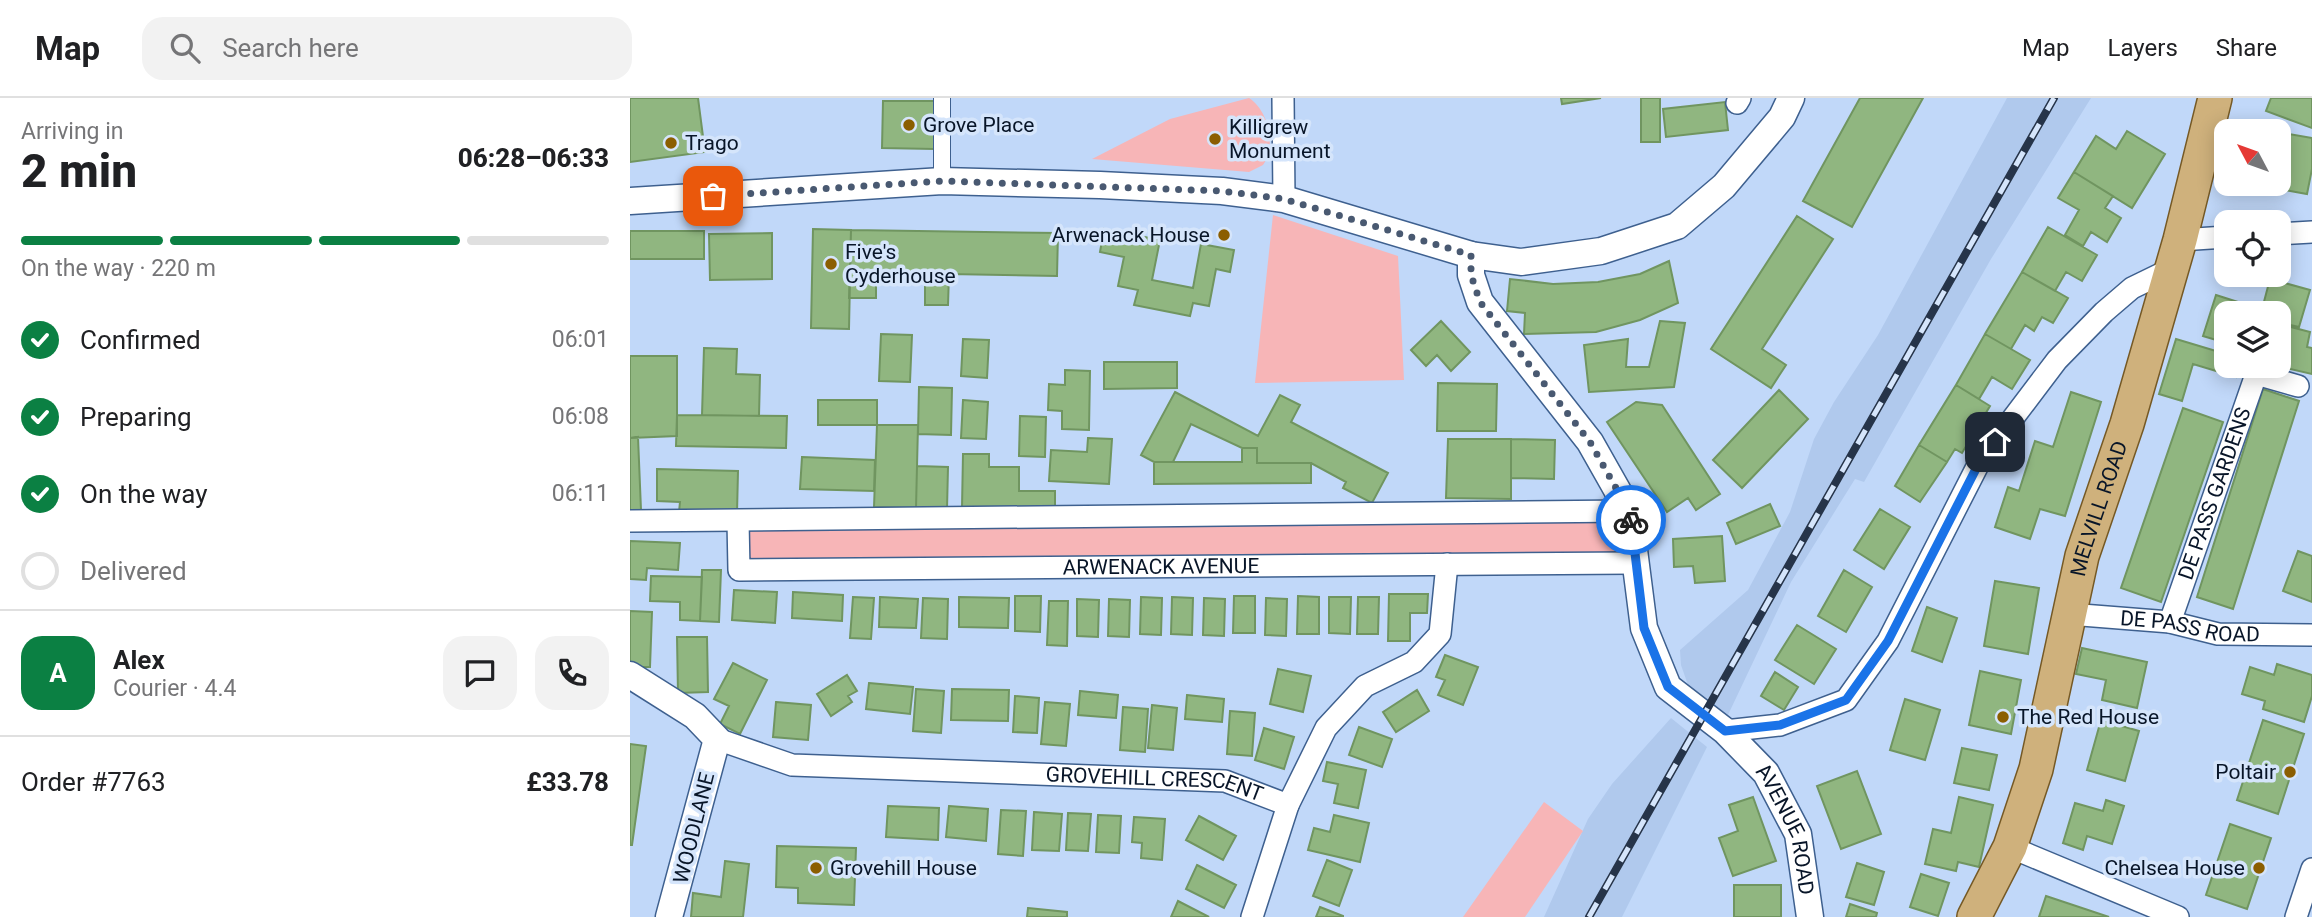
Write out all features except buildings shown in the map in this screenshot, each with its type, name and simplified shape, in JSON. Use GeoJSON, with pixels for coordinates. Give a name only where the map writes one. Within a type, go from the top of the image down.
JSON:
{"type":"FeatureCollection","features":[{"type":"Feature","properties":{"kind":"main road","name":"MELVILL ROAD"},"geometry":{"type":"LineString","coordinates":[[1974,917],[2010,847],[2036,769],[2082,556],[2127,425],[2215,98]]}},
{"type":"Feature","properties":{"kind":"street"},"geometry":{"type":"LineString","coordinates":[[942,98],[942,181]]}},
{"type":"Feature","properties":{"kind":"street"},"geometry":{"type":"LineString","coordinates":[[1283,98],[1284,199]]}},
{"type":"Feature","properties":{"kind":"street"},"geometry":{"type":"LineString","coordinates":[[630,201],[942,181],[1162,188],[1284,199],[1471,255],[1521,261],[1601,251],[1677,226],[1724,186],[1782,117],[1791,98]]}},
{"type":"Feature","properties":{"kind":"street"},"geometry":{"type":"LineString","coordinates":[[2291,233],[2312,232]]}},
{"type":"Feature","properties":{"kind":"street"},"geometry":{"type":"LineString","coordinates":[[1725,731],[1780,725],[1846,700],[1888,641],[1987,452],[2057,360],[2104,312],[2174,255],[2214,241]]}},
{"type":"Feature","properties":{"kind":"street","name":"AVENUE ROAD"},"geometry":{"type":"LineString","coordinates":[[1471,255],[1471,275],[1480,302],[1590,442],[1629,511],[1633,563],[1644,628],[1668,687],[1725,731],[1766,773],[1798,834],[1810,917]]}},
{"type":"Feature","properties":{"kind":"street","name":"DE PASS GARDENS"},"geometry":{"type":"LineString","coordinates":[[2170,622],[2254,378]]}},
{"type":"Feature","properties":{"kind":"street"},"geometry":{"type":"LineString","coordinates":[[2278,378],[2298,386]]}},
{"type":"Feature","properties":{"kind":"street"},"geometry":{"type":"LineString","coordinates":[[630,521],[1629,511]]}},
{"type":"Feature","properties":{"kind":"street","name":"ARWENACK AVENUE"},"geometry":{"type":"LineString","coordinates":[[738,521],[739,570],[1633,563]]}},
{"type":"Feature","properties":{"kind":"street","name":"GROVEHILL CRESCENT"},"geometry":{"type":"LineString","coordinates":[[717,739],[792,765],[1205,779],[1246,787],[1288,805],[1326,728],[1366,686],[1414,662],[1440,634],[1447,564]]}},
{"type":"Feature","properties":{"kind":"street","name":"DE PASS ROAD"},"geometry":{"type":"LineString","coordinates":[[2069,614],[2170,622],[2218,634],[2312,635]]}},
{"type":"Feature","properties":{"kind":"street"},"geometry":{"type":"LineString","coordinates":[[630,675],[695,716],[717,739]]}},
{"type":"Feature","properties":{"kind":"street","name":"WOODLANE"},"geometry":{"type":"LineString","coordinates":[[669,917],[717,739]]}},
{"type":"Feature","properties":{"kind":"street"},"geometry":{"type":"LineString","coordinates":[[1252,917],[1288,805]]}},
{"type":"Feature","properties":{"kind":"street"},"geometry":{"type":"LineString","coordinates":[[2010,847],[2178,917]]}},
{"type":"Feature","properties":{"kind":"street"},"geometry":{"type":"LineString","coordinates":[[2297,917],[2312,869]]}},
{"type":"Feature","properties":{"kind":"shaded area"},"geometry":{"type":"Polygon","coordinates":[[[1249,98],[1261,111],[1270,138],[1263,165],[1249,172],[1092,159],[1170,119],[1249,98]]]}},
{"type":"Feature","properties":{"kind":"shaded area"},"geometry":{"type":"Polygon","coordinates":[[[2007,98],[2091,98],[1991,259],[1864,482],[1855,479],[1791,582],[1727,717],[1688,685],[1681,665],[1680,650],[1748,590],[1790,512],[1814,439],[1834,402],[1878,335],[2007,98]]]}},
{"type":"Feature","properties":{"kind":"shaded area"},"geometry":{"type":"Polygon","coordinates":[[[1273,215],[1398,256],[1404,380],[1255,383],[1273,215]]]}},
{"type":"Feature","properties":{"kind":"shaded area"},"geometry":{"type":"Polygon","coordinates":[[[1627,514],[1628,558],[742,567],[742,524],[1627,514]]]}},
{"type":"Feature","properties":{"kind":"shaded area"},"geometry":{"type":"Polygon","coordinates":[[[1671,718],[1707,747],[1622,917],[1544,917],[1588,819],[1612,784],[1671,718]]]}},
{"type":"Feature","properties":{"kind":"shaded area"},"geometry":{"type":"Polygon","coordinates":[[[1544,802],[1583,831],[1525,917],[1463,917],[1544,802]]]}},
{"type":"Feature","properties":{"kind":"railway"},"geometry":{"type":"LineString","coordinates":[[1589,917],[2054,98]]}},
{"type":"Feature","properties":{"kind":"way so far"},"geometry":{"type":"LineString","coordinates":[[713,196],[942,181],[1222,191],[1284,199],[1471,255],[1471,275],[1480,302],[1590,442],[1629,511],[1631,520]]}},
{"type":"Feature","properties":{"kind":"place","name":"Grove Place"},"geometry":{"type":"Point","coordinates":[909,125]}},
{"type":"Feature","properties":{"kind":"place","name":"Killigrew Monument"},"geometry":{"type":"Point","coordinates":[1215,139]}},
{"type":"Feature","properties":{"kind":"place","name":"Trago"},"geometry":{"type":"Point","coordinates":[671,143]}},
{"type":"Feature","properties":{"kind":"place","name":"Arwenack House"},"geometry":{"type":"Point","coordinates":[1224,235]}},
{"type":"Feature","properties":{"kind":"place","name":"Five's Cyderhouse"},"geometry":{"type":"Point","coordinates":[831,264]}},
{"type":"Feature","properties":{"kind":"place","name":"The Red House"},"geometry":{"type":"Point","coordinates":[2003,717]}},
{"type":"Feature","properties":{"kind":"place","name":"Poltair"},"geometry":{"type":"Point","coordinates":[2290,772]}},
{"type":"Feature","properties":{"kind":"place","name":"Grovehill House"},"geometry":{"type":"Point","coordinates":[816,868]}},
{"type":"Feature","properties":{"kind":"place","name":"Chelsea House"},"geometry":{"type":"Point","coordinates":[2259,868]}},
{"type":"Feature","properties":{"kind":"route"},"geometry":{"type":"LineString","coordinates":[[1631,520],[1633,563],[1644,628],[1668,687],[1725,731],[1780,725],[1846,700],[1888,641],[1979,463],[1995,442]]}}]}
